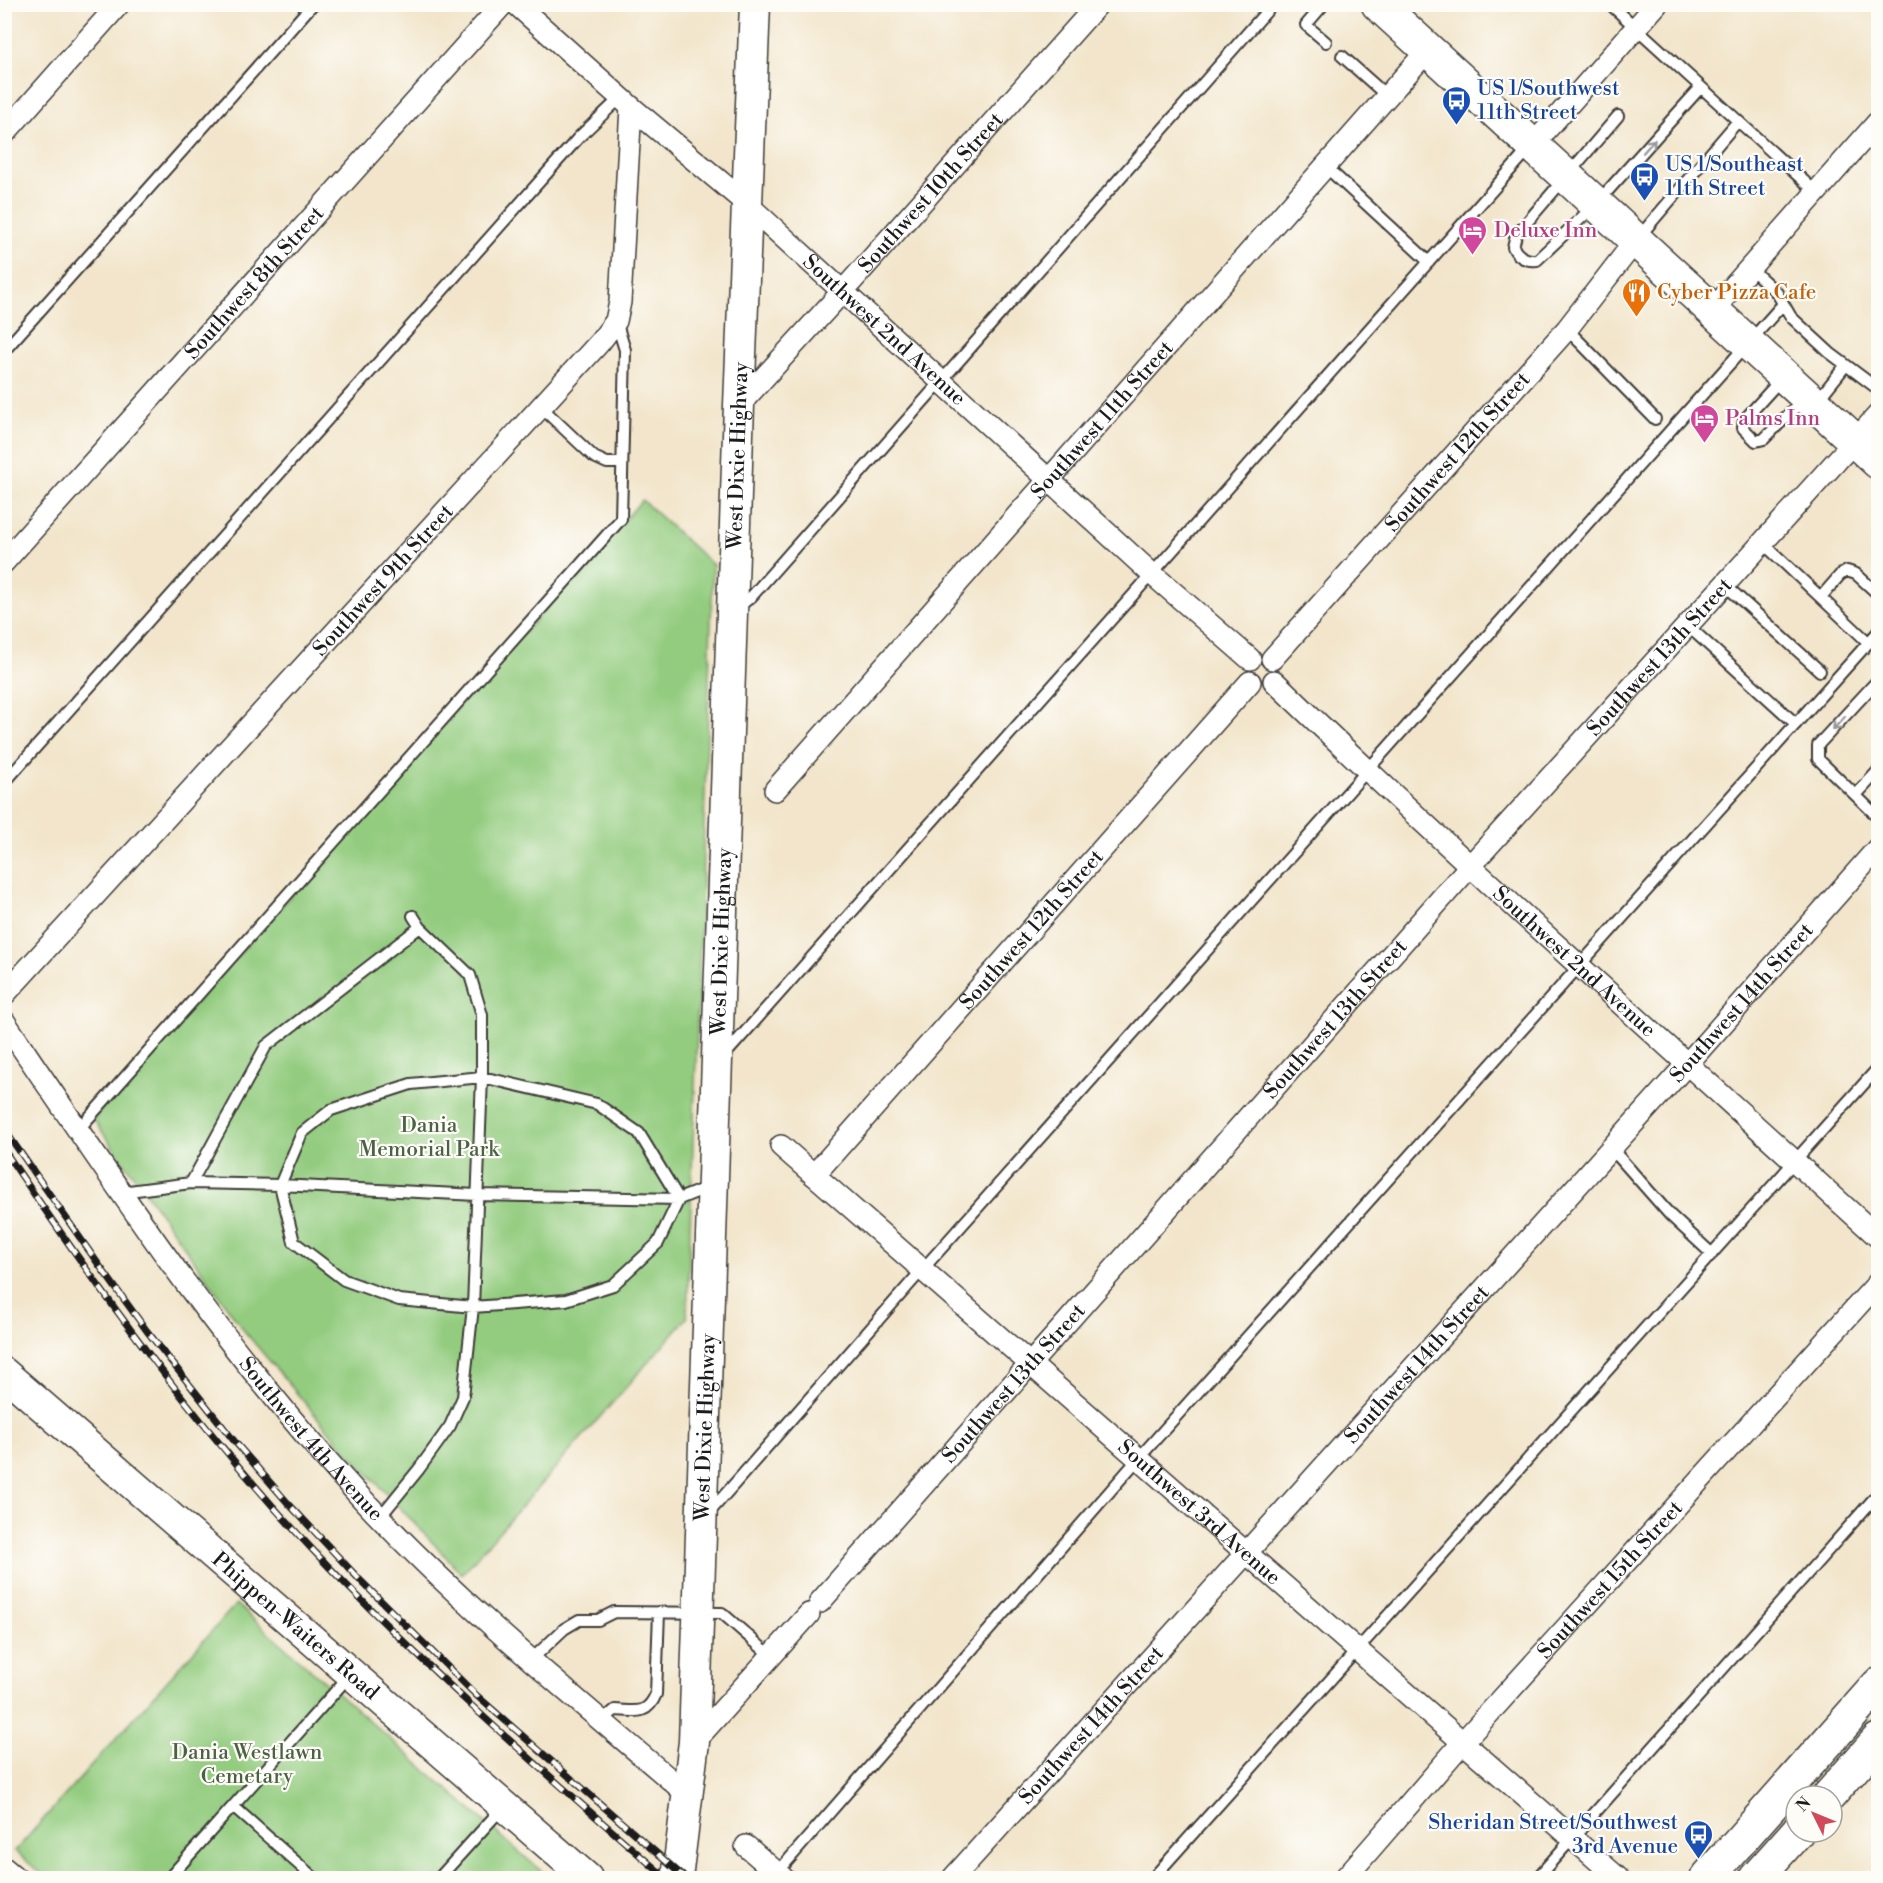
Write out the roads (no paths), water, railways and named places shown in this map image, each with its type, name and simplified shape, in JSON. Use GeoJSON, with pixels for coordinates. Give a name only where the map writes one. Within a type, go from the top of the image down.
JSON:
{"type":"FeatureCollection","features":[{"type":"Feature","properties":{"kind":"main road","name":"West Dixie Highway"},"geometry":{"type":"LineString","coordinates":[[677,1878],[694,1742],[739,405],[755,4]]}},
{"type":"Feature","properties":{"kind":"main road"},"geometry":{"type":"LineString","coordinates":[[1378,4],[1867,451]]}},
{"type":"Feature","properties":{"kind":"main road","name":"Phippen-Waiters Road"},"geometry":{"type":"LineString","coordinates":[[5,1375],[586,1878]]}},
{"type":"Feature","properties":{"kind":"main road"},"geometry":{"type":"LineString","coordinates":[[1707,1878],[1878,1685]]}},
{"type":"Feature","properties":{"kind":"main road"},"geometry":{"type":"LineString","coordinates":[[1840,1784],[1878,1740]]}},
{"type":"Feature","properties":{"kind":"main road"},"geometry":{"type":"LineString","coordinates":[[1726,1878],[1767,1833],[1772,1806]]}},
{"type":"Feature","properties":{"kind":"main road"},"geometry":{"type":"LineString","coordinates":[[1756,1878],[1786,1844]]}},
{"type":"Feature","properties":{"kind":"street"},"geometry":{"type":"LineString","coordinates":[[4,134],[119,4]]}},
{"type":"Feature","properties":{"kind":"street","name":"Southwest 8th Street"},"geometry":{"type":"LineString","coordinates":[[4,562],[503,4]]}},
{"type":"Feature","properties":{"kind":"street","name":"Southwest 2nd Avenue"},"geometry":{"type":"LineString","coordinates":[[516,4],[626,103],[747,204],[1152,574],[1250,659]]}},
{"type":"Feature","properties":{"kind":"street","name":"Southwest 10th Street"},"geometry":{"type":"LineString","coordinates":[[739,405],[1098,4]]}},
{"type":"Feature","properties":{"kind":"street"},"geometry":{"type":"LineString","coordinates":[[1532,146],[1658,4]]}},
{"type":"Feature","properties":{"kind":"street","name":"Southwest 11th Street"},"geometry":{"type":"LineString","coordinates":[[775,790],[1428,50]]}},
{"type":"Feature","properties":{"kind":"street","name":"Southwest 9th Street"},"geometry":{"type":"LineString","coordinates":[[4,995],[541,407],[616,321],[620,302],[626,103]]}},
{"type":"Feature","properties":{"kind":"street"},"geometry":{"type":"LineString","coordinates":[[1712,311],[1878,122]]}},
{"type":"Feature","properties":{"kind":"street","name":"Southwest 12th Street"},"geometry":{"type":"LineString","coordinates":[[1272,658],[1567,329],[1636,240]]}},
{"type":"Feature","properties":{"kind":"street","name":"Southwest 13th Street"},"geometry":{"type":"LineString","coordinates":[[694,1742],[1470,866],[1763,543],[1867,451],[1878,415]]}},
{"type":"Feature","properties":{"kind":"street"},"geometry":{"type":"LineString","coordinates":[[1259,654],[1272,658],[1278,669],[1274,681],[1262,687],[1250,682],[1245,675],[1245,669],[1250,659],[1259,654]]}},
{"type":"Feature","properties":{"kind":"street","name":"Southwest 2nd Avenue"},"geometry":{"type":"LineString","coordinates":[[1274,681],[1366,771],[1878,1237]]}},
{"type":"Feature","properties":{"kind":"street","name":"Southwest 12th Street"},"geometry":{"type":"LineString","coordinates":[[814,1175],[1250,682]]}},
{"type":"Feature","properties":{"kind":"street","name":"Southwest 14th Street"},"geometry":{"type":"LineString","coordinates":[[953,1878],[1688,1063],[1878,848]]}},
{"type":"Feature","properties":{"kind":"street","name":"Southwest 4th Avenue"},"geometry":{"type":"LineString","coordinates":[[4,1022],[120,1192],[279,1404],[427,1566],[531,1660],[687,1794]]}},
{"type":"Feature","properties":{"kind":"street","name":"Southwest 3rd Avenue"},"geometry":{"type":"LineString","coordinates":[[781,1146],[1618,1878]]}},
{"type":"Feature","properties":{"kind":"street","name":"Southwest 15th Street"},"geometry":{"type":"LineString","coordinates":[[1346,1878],[1463,1742],[1878,1283]]}},
{"type":"Feature","properties":{"kind":"street"},"geometry":{"type":"LineString","coordinates":[[746,1846],[780,1876]]}},
{"type":"Feature","properties":{"kind":"street"},"geometry":{"type":"LineString","coordinates":[[4,1868],[16,1878]]}},
{"type":"Feature","properties":{"kind":"lane"},"geometry":{"type":"LineString","coordinates":[[4,351],[313,4]]}},
{"type":"Feature","properties":{"kind":"lane"},"geometry":{"type":"LineString","coordinates":[[732,612],[752,596],[1273,4]]}},
{"type":"Feature","properties":{"kind":"lane"},"geometry":{"type":"LineString","coordinates":[[1324,4],[1305,25],[1326,42]]}},
{"type":"Feature","properties":{"kind":"lane"},"geometry":{"type":"LineString","coordinates":[[1610,4],[1816,193]]}},
{"type":"Feature","properties":{"kind":"lane"},"geometry":{"type":"LineString","coordinates":[[1342,56],[1387,96]]}},
{"type":"Feature","properties":{"kind":"lane"},"geometry":{"type":"LineString","coordinates":[[1617,116],[1516,235],[1513,247],[1515,252],[1525,259],[1537,260],[1596,205],[1701,87]]}},
{"type":"Feature","properties":{"kind":"lane"},"geometry":{"type":"LineString","coordinates":[[4,783],[580,136],[626,103]]}},
{"type":"Feature","properties":{"kind":"lane"},"geometry":{"type":"LineString","coordinates":[[1636,240],[1738,121]]}},
{"type":"Feature","properties":{"kind":"lane"},"geometry":{"type":"LineString","coordinates":[[717,1064],[1532,146]]}},
{"type":"Feature","properties":{"kind":"lane"},"geometry":{"type":"LineString","coordinates":[[1325,166],[1429,262]]}},
{"type":"Feature","properties":{"kind":"lane"},"geometry":{"type":"LineString","coordinates":[[1750,268],[1777,293],[1791,316],[1830,352],[1878,389]]}},
{"type":"Feature","properties":{"kind":"lane"},"geometry":{"type":"LineString","coordinates":[[702,1521],[922,1270],[1783,304]]}},
{"type":"Feature","properties":{"kind":"lane"},"geometry":{"type":"LineString","coordinates":[[78,1130],[621,519],[625,350],[616,321]]}},
{"type":"Feature","properties":{"kind":"lane"},"geometry":{"type":"LineString","coordinates":[[1567,329],[1655,419]]}},
{"type":"Feature","properties":{"kind":"lane"},"geometry":{"type":"LineString","coordinates":[[1802,392],[1764,439],[1756,441],[1743,428],[1744,420],[1802,392],[1846,365]]}},
{"type":"Feature","properties":{"kind":"lane"},"geometry":{"type":"LineString","coordinates":[[541,407],[594,457],[607,463],[622,463]]}},
{"type":"Feature","properties":{"kind":"lane"},"geometry":{"type":"LineString","coordinates":[[1763,543],[1869,643]]}},
{"type":"Feature","properties":{"kind":"lane"},"geometry":{"type":"LineString","coordinates":[[1821,597],[1840,575],[1847,571],[1856,574],[1878,594]]}},
{"type":"Feature","properties":{"kind":"lane"},"geometry":{"type":"LineString","coordinates":[[1725,585],[1820,671]]}},
{"type":"Feature","properties":{"kind":"lane"},"geometry":{"type":"LineString","coordinates":[[1688,626],[1796,724]]}},
{"type":"Feature","properties":{"kind":"lane"},"geometry":{"type":"LineString","coordinates":[[780,1876],[1138,1460],[1878,632]]}},
{"type":"Feature","properties":{"kind":"lane"},"geometry":{"type":"LineString","coordinates":[[1878,680],[1818,745],[1818,759],[1878,817]]}},
{"type":"Feature","properties":{"kind":"lane"},"geometry":{"type":"LineString","coordinates":[[1856,795],[1878,771]]}},
{"type":"Feature","properties":{"kind":"lane"},"geometry":{"type":"LineString","coordinates":[[380,1517],[450,1426],[463,1397],[473,1307],[482,1077],[482,1015],[470,975],[420,927],[413,916]]}},
{"type":"Feature","properties":{"kind":"lane"},"geometry":{"type":"LineString","coordinates":[[191,1183],[266,1046],[420,927]]}},
{"type":"Feature","properties":{"kind":"lane"},"geometry":{"type":"LineString","coordinates":[[1153,1878],[1878,1068]]}},
{"type":"Feature","properties":{"kind":"lane"},"geometry":{"type":"LineString","coordinates":[[482,1077],[597,1104],[639,1133],[679,1199],[658,1243],[613,1285],[566,1300],[473,1307],[399,1300],[345,1280],[294,1242],[280,1185],[302,1133],[331,1110],[411,1084],[482,1077]]}},
{"type":"Feature","properties":{"kind":"lane"},"geometry":{"type":"LineString","coordinates":[[1611,1148],[1670,1215],[1712,1254]]}},
{"type":"Feature","properties":{"kind":"lane"},"geometry":{"type":"LineString","coordinates":[[120,1192],[191,1183],[477,1195],[679,1199],[713,1185]]}},
{"type":"Feature","properties":{"kind":"lane"},"geometry":{"type":"LineString","coordinates":[[1537,1878],[1878,1495]]}},
{"type":"Feature","properties":{"kind":"lane"},"geometry":{"type":"LineString","coordinates":[[531,1660],[564,1629],[579,1620],[598,1620],[614,1612],[722,1613],[771,1656]]}},
{"type":"Feature","properties":{"kind":"lane"},"geometry":{"type":"LineString","coordinates":[[602,1721],[615,1710],[633,1712],[645,1709],[652,1704],[656,1694],[659,1612]]}},
{"type":"Feature","properties":{"kind":"lane"},"geometry":{"type":"LineString","coordinates":[[169,1878],[351,1674]]}},
{"type":"Feature","properties":{"kind":"lane"},"geometry":{"type":"LineString","coordinates":[[233,1806],[314,1878]]}},
{"type":"Feature","properties":{"kind":"lane"},"geometry":{"type":"LineString","coordinates":[[440,1878],[504,1807]]}},
{"type":"Feature","properties":{"kind":"railway"},"geometry":{"type":"LineString","coordinates":[[4,1129],[147,1331],[235,1442],[287,1502],[358,1578],[476,1695],[685,1878]]}},
{"type":"Feature","properties":{"kind":"railway"},"geometry":{"type":"LineString","coordinates":[[4,1150],[112,1305],[188,1404],[268,1501],[352,1591],[439,1676],[666,1878]]}},
{"type":"Feature","properties":{"kind":"place","name":"US 1/Southwest 11th Street"},"geometry":{"type":"Point","coordinates":[1456,126]}},
{"type":"Feature","properties":{"kind":"place","name":"US 1/Southeast 11th Street"},"geometry":{"type":"Point","coordinates":[1644,202]}},
{"type":"Feature","properties":{"kind":"place","name":"Deluxe Inn"},"geometry":{"type":"Point","coordinates":[1473,256]}},
{"type":"Feature","properties":{"kind":"place","name":"Cyber Pizza Cafe"},"geometry":{"type":"Point","coordinates":[1636,318]}},
{"type":"Feature","properties":{"kind":"place","name":"Palms Inn"},"geometry":{"type":"Point","coordinates":[1704,444]}},
{"type":"Feature","properties":{"kind":"place","name":"Sheridan Street/Southwest 3rd Avenue"},"geometry":{"type":"Point","coordinates":[1699,1860]}},
{"type":"Feature","properties":{"kind":"park label","name":"Dania Memorial Park"},"geometry":{"type":"Point","coordinates":[429,1137]}},
{"type":"Feature","properties":{"kind":"park label","name":"Dania Westlawn Cemetary"},"geometry":{"type":"Point","coordinates":[247,1764]}}]}
